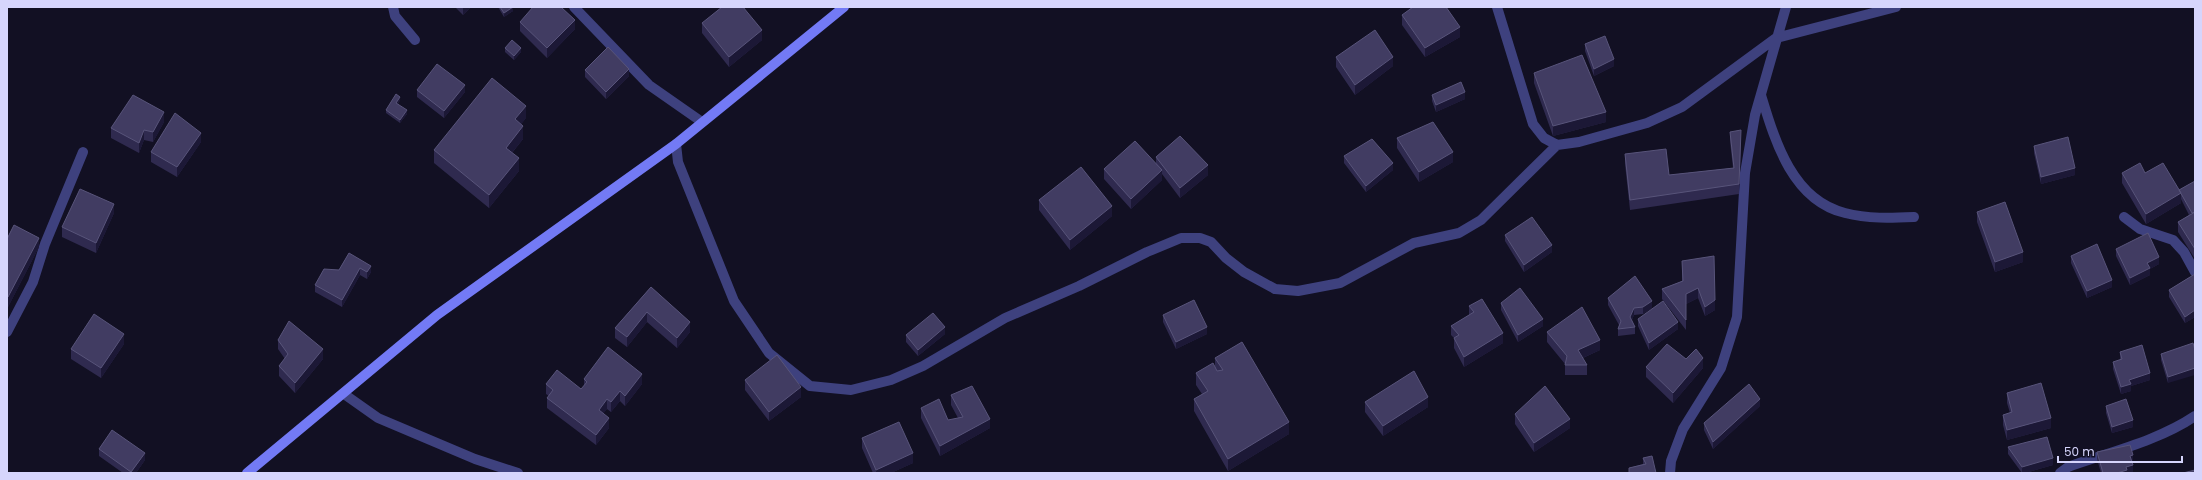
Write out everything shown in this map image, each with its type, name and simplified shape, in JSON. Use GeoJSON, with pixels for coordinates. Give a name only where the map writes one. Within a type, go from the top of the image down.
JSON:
{"type":"FeatureCollection","features":[{"type":"Feature","properties":{"kind":"street"},"geometry":{"type":"LineString","coordinates":[[393,7],[395,16],[415,40]]}},
{"type":"Feature","properties":{"kind":"street"},"geometry":{"type":"LineString","coordinates":[[574,7],[649,85],[702,122]]}},
{"type":"Feature","properties":{"kind":"street"},"geometry":{"type":"LineString","coordinates":[[248,473],[437,315],[676,144],[844,7]]}},
{"type":"Feature","properties":{"kind":"street"},"geometry":{"type":"LineString","coordinates":[[1496,7],[1533,124],[1544,138],[1558,144],[1579,142],[1647,123],[1668,113],[1713,86],[1776,38],[1896,7]]}},
{"type":"Feature","properties":{"kind":"street"},"geometry":{"type":"LineString","coordinates":[[1670,473],[1671,460],[1683,429],[1721,368],[1737,317],[1745,173],[1760,95],[1786,7]]}},
{"type":"Feature","properties":{"kind":"street"},"geometry":{"type":"LineString","coordinates":[[1760,95],[1775,142],[1798,183],[1819,203],[1844,213],[1878,218],[1914,217]]}},
{"type":"Feature","properties":{"kind":"street"},"geometry":{"type":"LineString","coordinates":[[676,144],[678,162],[734,301],[769,353],[810,386],[851,390],[891,380],[916,369],[1005,318],[1080,286],[1146,252],[1181,238],[1200,238],[1211,242],[1226,258],[1244,272],[1275,289],[1298,291],[1340,283],[1414,242],[1459,233],[1481,220],[1558,144]]}},
{"type":"Feature","properties":{"kind":"street"},"geometry":{"type":"LineString","coordinates":[[7,332],[33,282],[45,244],[83,152]]}},
{"type":"Feature","properties":{"kind":"street"},"geometry":{"type":"LineString","coordinates":[[2124,217],[2140,229],[2173,240],[2184,252],[2195,272]]}},
{"type":"Feature","properties":{"kind":"street"},"geometry":{"type":"LineString","coordinates":[[344,394],[378,418],[475,458],[518,473]]}},
{"type":"Feature","properties":{"kind":"street"},"geometry":{"type":"LineString","coordinates":[[2060,473],[2068,467],[2151,439],[2182,425],[2195,416]]}},
{"type":"Feature","properties":{"kind":"building"},"geometry":{"type":"Polygon","coordinates":[[[500,7],[513,7],[504,13],[500,7]]]}},
{"type":"Feature","properties":{"kind":"building"},"geometry":{"type":"Polygon","coordinates":[[[533,7],[561,7],[575,20],[547,48],[520,22],[533,7]]]}},
{"type":"Feature","properties":{"kind":"building"},"geometry":{"type":"Polygon","coordinates":[[[722,7],[743,7],[762,30],[729,57],[702,23],[722,7]]]}},
{"type":"Feature","properties":{"kind":"building"},"geometry":{"type":"Polygon","coordinates":[[[1413,7],[1446,7],[1460,27],[1425,48],[1402,15],[1413,7]]]}},
{"type":"Feature","properties":{"kind":"building"},"geometry":{"type":"Polygon","coordinates":[[[1375,30],[1393,57],[1355,85],[1336,57],[1375,30]]]}},
{"type":"Feature","properties":{"kind":"building"},"geometry":{"type":"Polygon","coordinates":[[[1605,36],[1614,59],[1594,69],[1585,44],[1605,36]]]}},
{"type":"Feature","properties":{"kind":"building"},"geometry":{"type":"Polygon","coordinates":[[[512,40],[521,48],[514,56],[505,48],[512,40]]]}},
{"type":"Feature","properties":{"kind":"building"},"geometry":{"type":"Polygon","coordinates":[[[608,47],[629,69],[606,92],[585,70],[608,47]]]}},
{"type":"Feature","properties":{"kind":"building"},"geometry":{"type":"Polygon","coordinates":[[[1582,55],[1606,112],[1553,126],[1534,73],[1582,55]]]}},
{"type":"Feature","properties":{"kind":"building"},"geometry":{"type":"Polygon","coordinates":[[[437,64],[465,85],[444,111],[417,90],[437,64]]]}},
{"type":"Feature","properties":{"kind":"building"},"geometry":{"type":"Polygon","coordinates":[[[492,78],[526,106],[515,119],[523,126],[506,148],[519,158],[489,195],[434,150],[492,78]]]}},
{"type":"Feature","properties":{"kind":"building"},"geometry":{"type":"Polygon","coordinates":[[[1461,82],[1465,92],[1436,105],[1432,95],[1461,82]]]}},
{"type":"Feature","properties":{"kind":"building"},"geometry":{"type":"Polygon","coordinates":[[[396,94],[400,97],[396,103],[407,110],[400,120],[386,110],[396,94]]]}},
{"type":"Feature","properties":{"kind":"building"},"geometry":{"type":"Polygon","coordinates":[[[133,95],[164,112],[153,132],[144,130],[139,143],[111,128],[133,95]]]}},
{"type":"Feature","properties":{"kind":"building"},"geometry":{"type":"Polygon","coordinates":[[[175,113],[201,133],[177,167],[151,152],[175,113]]]}},
{"type":"Feature","properties":{"kind":"building"},"geometry":{"type":"Polygon","coordinates":[[[1433,122],[1453,152],[1419,172],[1397,138],[1433,122]]]}},
{"type":"Feature","properties":{"kind":"building"},"geometry":{"type":"Polygon","coordinates":[[[1741,130],[1739,184],[1630,200],[1625,154],[1666,149],[1669,175],[1734,168],[1730,132],[1741,130]]]}},
{"type":"Feature","properties":{"kind":"building"},"geometry":{"type":"Polygon","coordinates":[[[1180,136],[1208,165],[1180,188],[1156,157],[1180,136]]]}},
{"type":"Feature","properties":{"kind":"building"},"geometry":{"type":"Polygon","coordinates":[[[2068,137],[2075,168],[2041,177],[2034,146],[2068,137]]]}},
{"type":"Feature","properties":{"kind":"building"},"geometry":{"type":"Polygon","coordinates":[[[1372,139],[1393,163],[1366,186],[1344,156],[1372,139]]]}},
{"type":"Feature","properties":{"kind":"building"},"geometry":{"type":"Polygon","coordinates":[[[1135,141],[1162,170],[1131,199],[1104,169],[1135,141]]]}},
{"type":"Feature","properties":{"kind":"building"},"geometry":{"type":"Polygon","coordinates":[[[2140,163],[2145,173],[2163,163],[2181,193],[2146,214],[2122,173],[2140,163]]]}},
{"type":"Feature","properties":{"kind":"building"},"geometry":{"type":"Polygon","coordinates":[[[1081,167],[1112,206],[1070,240],[1039,200],[1081,167]]]}},
{"type":"Feature","properties":{"kind":"building"},"geometry":{"type":"Polygon","coordinates":[[[2195,181],[2195,212],[2192,213],[2179,190],[2195,181]]]}},
{"type":"Feature","properties":{"kind":"building"},"geometry":{"type":"Polygon","coordinates":[[[80,189],[114,204],[96,243],[62,227],[80,189]]]}},
{"type":"Feature","properties":{"kind":"building"},"geometry":{"type":"Polygon","coordinates":[[[2005,202],[2023,252],[1995,262],[1977,212],[2005,202]]]}},
{"type":"Feature","properties":{"kind":"building"},"geometry":{"type":"Polygon","coordinates":[[[2195,212],[2195,249],[2178,222],[2195,212]]]}},
{"type":"Feature","properties":{"kind":"building"},"geometry":{"type":"Polygon","coordinates":[[[1532,217],[1552,245],[1524,265],[1505,235],[1532,217]]]}},
{"type":"Feature","properties":{"kind":"building"},"geometry":{"type":"Polygon","coordinates":[[[14,225],[39,238],[8,297],[7,239],[14,225]]]}},
{"type":"Feature","properties":{"kind":"building"},"geometry":{"type":"Polygon","coordinates":[[[2148,233],[2159,257],[2147,263],[2150,268],[2130,278],[2116,249],[2148,233]]]}},
{"type":"Feature","properties":{"kind":"building"},"geometry":{"type":"Polygon","coordinates":[[[2097,244],[2112,280],[2087,291],[2071,256],[2097,244]]]}},
{"type":"Feature","properties":{"kind":"building"},"geometry":{"type":"Polygon","coordinates":[[[349,253],[371,266],[367,272],[360,268],[342,300],[315,285],[324,269],[339,270],[349,253]]]}},
{"type":"Feature","properties":{"kind":"building"},"geometry":{"type":"Polygon","coordinates":[[[1714,256],[1715,300],[1705,307],[1698,288],[1686,294],[1686,320],[1662,289],[1683,281],[1682,261],[1714,256]]]}},
{"type":"Feature","properties":{"kind":"building"},"geometry":{"type":"Polygon","coordinates":[[[2195,274],[2195,310],[2185,317],[2169,290],[2195,274]]]}},
{"type":"Feature","properties":{"kind":"building"},"geometry":{"type":"Polygon","coordinates":[[[1635,276],[1652,301],[1643,307],[1634,308],[1630,317],[1635,327],[1618,329],[1621,321],[1608,298],[1635,276]]]}},
{"type":"Feature","properties":{"kind":"building"},"geometry":{"type":"Polygon","coordinates":[[[651,287],[690,322],[677,338],[647,312],[627,337],[615,328],[651,287]]]}},
{"type":"Feature","properties":{"kind":"building"},"geometry":{"type":"Polygon","coordinates":[[[1520,288],[1543,319],[1518,335],[1501,303],[1520,288]]]}},
{"type":"Feature","properties":{"kind":"building"},"geometry":{"type":"Polygon","coordinates":[[[1482,299],[1503,333],[1464,357],[1454,338],[1459,335],[1451,326],[1474,312],[1469,306],[1482,299]]]}},
{"type":"Feature","properties":{"kind":"building"},"geometry":{"type":"Polygon","coordinates":[[[1194,300],[1207,327],[1176,342],[1163,315],[1194,300]]]}},
{"type":"Feature","properties":{"kind":"building"},"geometry":{"type":"Polygon","coordinates":[[[1663,301],[1678,322],[1649,343],[1638,319],[1663,301]]]}},
{"type":"Feature","properties":{"kind":"building"},"geometry":{"type":"Polygon","coordinates":[[[1582,307],[1600,340],[1578,350],[1587,365],[1565,365],[1567,356],[1547,332],[1582,307]]]}},
{"type":"Feature","properties":{"kind":"building"},"geometry":{"type":"Polygon","coordinates":[[[933,313],[945,327],[918,350],[906,335],[933,313]]]}},
{"type":"Feature","properties":{"kind":"building"},"geometry":{"type":"Polygon","coordinates":[[[94,314],[124,334],[101,368],[71,349],[94,314]]]}},
{"type":"Feature","properties":{"kind":"building"},"geometry":{"type":"Polygon","coordinates":[[[289,321],[323,349],[295,383],[279,366],[288,354],[278,340],[289,321]]]}},
{"type":"Feature","properties":{"kind":"building"},"geometry":{"type":"Polygon","coordinates":[[[1242,342],[1289,422],[1228,459],[1194,399],[1208,391],[1196,373],[1213,363],[1217,371],[1223,370],[1215,358],[1242,342]]]}},
{"type":"Feature","properties":{"kind":"building"},"geometry":{"type":"Polygon","coordinates":[[[2193,343],[2195,350],[2195,368],[2168,377],[2161,354],[2193,343]]]}},
{"type":"Feature","properties":{"kind":"building"},"geometry":{"type":"Polygon","coordinates":[[[1667,344],[1686,359],[1696,349],[1703,358],[1673,393],[1646,367],[1667,344]]]}},
{"type":"Feature","properties":{"kind":"building"},"geometry":{"type":"Polygon","coordinates":[[[2142,345],[2150,373],[2129,380],[2131,384],[2121,387],[2113,362],[2122,359],[2120,352],[2142,345]]]}},
{"type":"Feature","properties":{"kind":"building"},"geometry":{"type":"Polygon","coordinates":[[[608,347],[642,374],[625,396],[620,391],[611,402],[607,399],[599,410],[609,418],[596,435],[547,398],[553,390],[546,384],[557,370],[581,389],[587,382],[584,379],[608,347]]]}},
{"type":"Feature","properties":{"kind":"building"},"geometry":{"type":"Polygon","coordinates":[[[777,355],[801,387],[769,412],[745,380],[777,355]]]}},
{"type":"Feature","properties":{"kind":"building"},"geometry":{"type":"Polygon","coordinates":[[[1414,371],[1428,397],[1383,426],[1365,402],[1414,371]]]}},
{"type":"Feature","properties":{"kind":"building"},"geometry":{"type":"Polygon","coordinates":[[[2041,383],[2051,418],[2007,430],[2003,415],[2012,412],[2007,393],[2041,383]]]}},
{"type":"Feature","properties":{"kind":"building"},"geometry":{"type":"Polygon","coordinates":[[[1749,384],[1760,399],[1713,442],[1704,423],[1749,384]]]}},
{"type":"Feature","properties":{"kind":"building"},"geometry":{"type":"Polygon","coordinates":[[[972,386],[990,419],[940,446],[921,408],[939,399],[948,420],[963,417],[951,395],[972,386]]]}},
{"type":"Feature","properties":{"kind":"building"},"geometry":{"type":"Polygon","coordinates":[[[1545,386],[1570,419],[1534,443],[1515,414],[1545,386]]]}},
{"type":"Feature","properties":{"kind":"building"},"geometry":{"type":"Polygon","coordinates":[[[2126,399],[2133,420],[2112,427],[2106,406],[2126,399]]]}},
{"type":"Feature","properties":{"kind":"building"},"geometry":{"type":"Polygon","coordinates":[[[899,422],[913,453],[876,470],[862,438],[899,422]]]}},
{"type":"Feature","properties":{"kind":"building"},"geometry":{"type":"Polygon","coordinates":[[[112,430],[145,453],[131,472],[99,449],[112,430]]]}},
{"type":"Feature","properties":{"kind":"building"},"geometry":{"type":"Polygon","coordinates":[[[2047,437],[2053,458],[2022,467],[2008,447],[2047,437]]]}},
{"type":"Feature","properties":{"kind":"building"},"geometry":{"type":"Polygon","coordinates":[[[2130,445],[2133,455],[2130,456],[2133,465],[2126,467],[2127,470],[2117,473],[2103,473],[2097,452],[2130,445]]]}},
{"type":"Feature","properties":{"kind":"building"},"geometry":{"type":"Polygon","coordinates":[[[1652,456],[1656,473],[1629,473],[1629,468],[1646,464],[1643,458],[1652,456]]]}},
{"type":"Feature","properties":{"kind":"building"},"geometry":{"type":"Polygon","coordinates":[[[2195,470],[2195,473],[2183,473],[2195,470]]]}}]}
